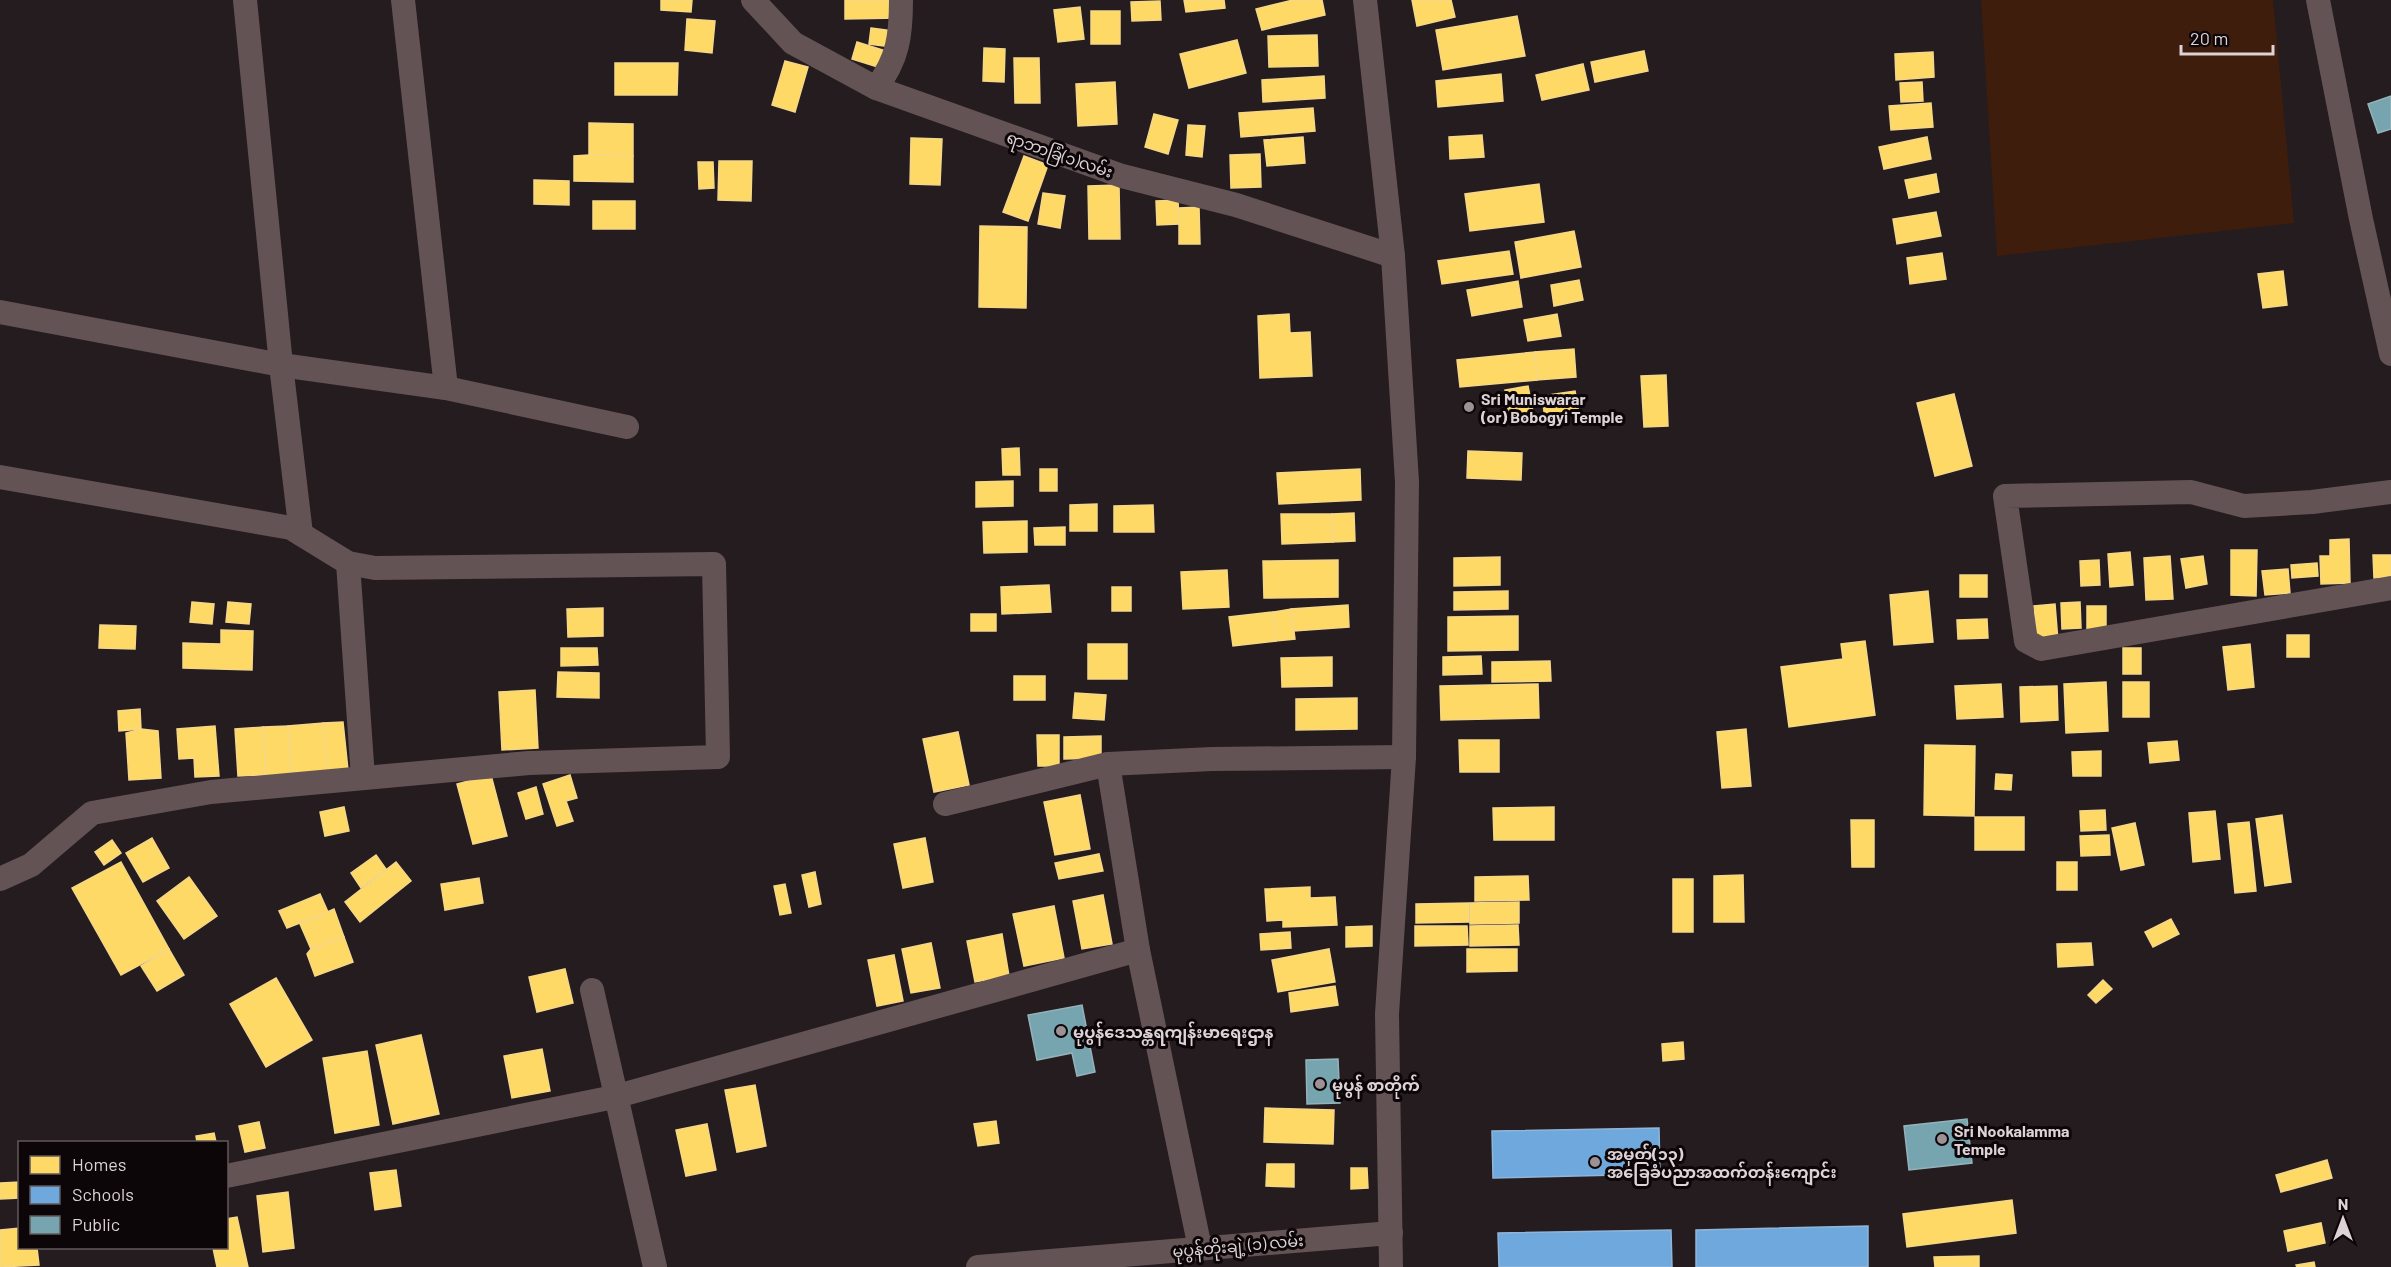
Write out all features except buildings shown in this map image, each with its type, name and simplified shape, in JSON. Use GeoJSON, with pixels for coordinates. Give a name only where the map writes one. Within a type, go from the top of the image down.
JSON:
{"type":"FeatureCollection","features":[{"type":"Feature","properties":{"kind":"street"},"geometry":{"type":"LineString","coordinates":[[245,0],[281,364],[301,534]]}},
{"type":"Feature","properties":{"kind":"street"},"geometry":{"type":"LineString","coordinates":[[403,0],[446,388]]}},
{"type":"Feature","properties":{"kind":"street","name":"ရာဘာခြံ(၁)လမ်း"},"geometry":{"type":"LineString","coordinates":[[753,0],[793,43],[876,88],[1122,176],[1236,205],[1393,256]]}},
{"type":"Feature","properties":{"kind":"street"},"geometry":{"type":"LineString","coordinates":[[876,88],[893,66],[901,21],[901,0]]}},
{"type":"Feature","properties":{"kind":"street"},"geometry":{"type":"LineString","coordinates":[[1365,0],[1393,256],[1407,482],[1404,757],[1388,1014],[1391,1267]]}},
{"type":"Feature","properties":{"kind":"street"},"geometry":{"type":"LineString","coordinates":[[2318,0],[2361,219],[2391,354]]}},
{"type":"Feature","properties":{"kind":"street"},"geometry":{"type":"LineString","coordinates":[[0,312],[281,364],[446,388],[627,427]]}},
{"type":"Feature","properties":{"kind":"street"},"geometry":{"type":"LineString","coordinates":[[0,477],[291,528],[348,563],[375,568],[714,564],[718,757],[529,763],[211,792],[92,813],[32,865],[0,879]]}},
{"type":"Feature","properties":{"kind":"street"},"geometry":{"type":"LineString","coordinates":[[2391,492],[2312,502],[2244,506],[2191,492],[2005,496],[2026,641],[2041,649],[2391,588]]}},
{"type":"Feature","properties":{"kind":"street"},"geometry":{"type":"LineString","coordinates":[[348,563],[363,778]]}},
{"type":"Feature","properties":{"kind":"street"},"geometry":{"type":"LineString","coordinates":[[945,804],[1108,764],[1212,759],[1404,757]]}},
{"type":"Feature","properties":{"kind":"street"},"geometry":{"type":"LineString","coordinates":[[1108,764],[1111,796],[1138,950],[1200,1248]]}},
{"type":"Feature","properties":{"kind":"street"},"geometry":{"type":"LineString","coordinates":[[228,1176],[614,1097],[1138,950]]}},
{"type":"Feature","properties":{"kind":"street"},"geometry":{"type":"LineString","coordinates":[[592,990],[614,1097],[655,1267]]}},
{"type":"Feature","properties":{"kind":"street","name":"မုပွန်တိုးချဲ့ (၁) လမ်း"},"geometry":{"type":"LineString","coordinates":[[978,1267],[1132,1261],[1200,1248],[1391,1233]]}},
{"type":"Feature","properties":{"kind":"shaded area"},"geometry":{"type":"Polygon","coordinates":[[[1981,0],[2273,0],[2294,223],[1997,256],[1981,0]]]}},
{"type":"Feature","properties":{"kind":"place","name":"Sri Muniswarar (or) Bobogyi Temple"},"geometry":{"type":"Point","coordinates":[1469,407]}},
{"type":"Feature","properties":{"kind":"place","name":"မုပွန်ဒေသန္တရကျန်းမာရေးဌာန"},"geometry":{"type":"Point","coordinates":[1061,1031]}},
{"type":"Feature","properties":{"kind":"place","name":"မုပွန် စာတိုက်"},"geometry":{"type":"Point","coordinates":[1320,1084]}},
{"type":"Feature","properties":{"kind":"place","name":"Sri Nookalamma Temple"},"geometry":{"type":"Point","coordinates":[1942,1139]}},
{"type":"Feature","properties":{"kind":"place","name":"အမှတ်(၁၃) အခြေခံပညာအထက်တန်းကျောင်း"},"geometry":{"type":"Point","coordinates":[1595,1162]}}]}
